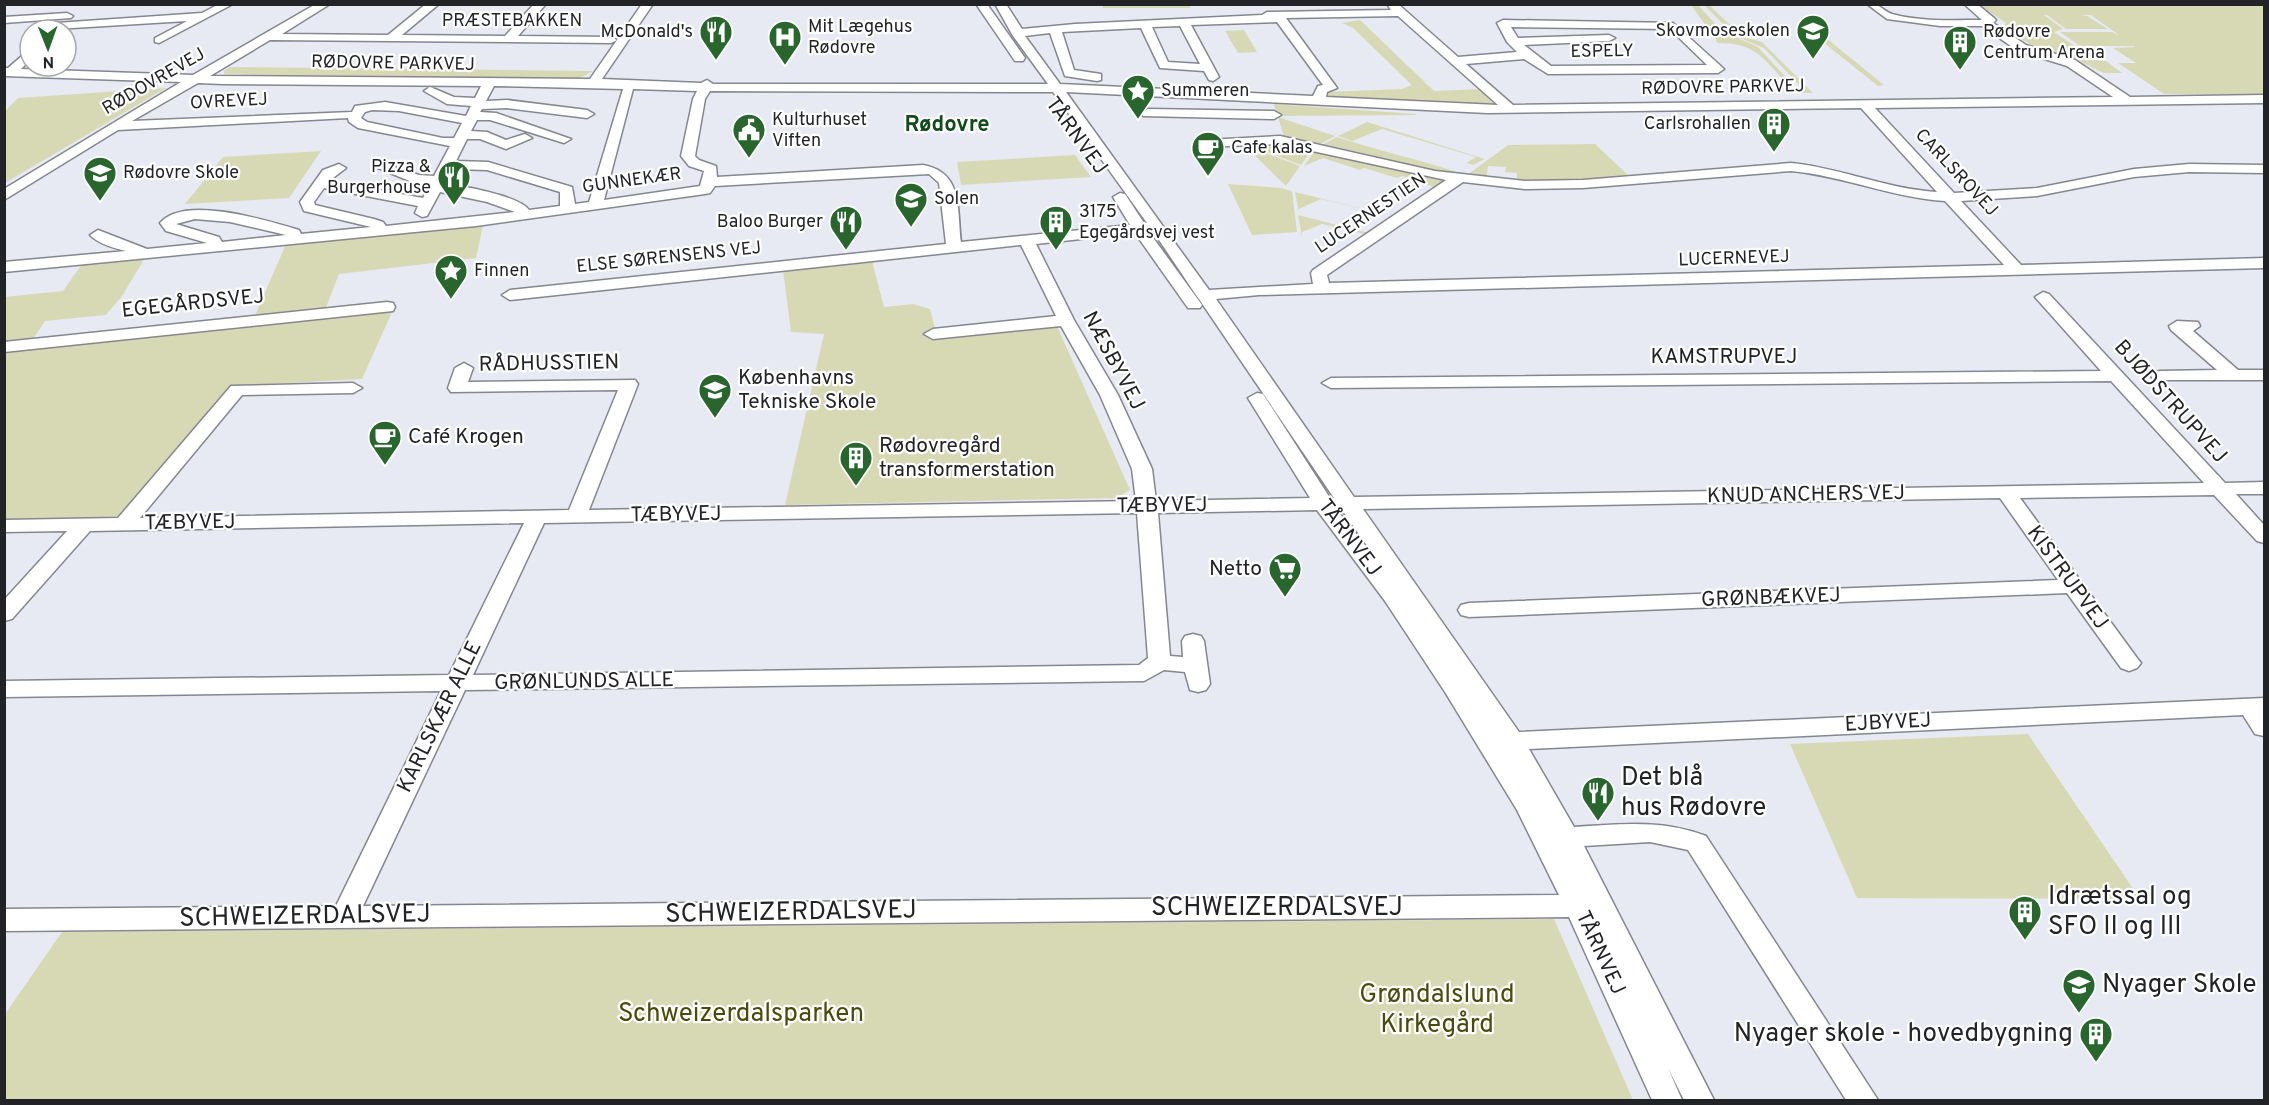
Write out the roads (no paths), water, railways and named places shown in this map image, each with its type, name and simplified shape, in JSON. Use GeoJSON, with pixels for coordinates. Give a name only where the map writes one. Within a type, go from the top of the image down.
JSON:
{"type":"FeatureCollection","features":[{"type":"Feature","properties":{"kind":"street"},"geometry":{"type":"LineString","coordinates":[[159,40],[228,4]]}},
{"type":"Feature","properties":{"kind":"street","name":"RØDOVREVEJ"},"geometry":{"type":"LineString","coordinates":[[4,196],[112,127],[325,4]]}},
{"type":"Feature","properties":{"kind":"street"},"geometry":{"type":"LineString","coordinates":[[391,38],[434,4]]}},
{"type":"Feature","properties":{"kind":"street"},"geometry":{"type":"LineString","coordinates":[[508,39],[541,4]]}},
{"type":"Feature","properties":{"kind":"street"},"geometry":{"type":"LineString","coordinates":[[592,84],[648,4]]}},
{"type":"Feature","properties":{"kind":"street","name":"TÅRNVEJ"},"geometry":{"type":"LineString","coordinates":[[981,4],[1087,148],[1139,228],[1240,372],[1512,741],[1568,837],[1699,1101]]}},
{"type":"Feature","properties":{"kind":"street","name":"TÅRNVEJ"},"geometry":{"type":"LineString","coordinates":[[1000,4],[1017,33],[1060,90],[1204,295],[1406,615],[1490,742],[1528,807],[1578,906],[1667,1101]]}},
{"type":"Feature","properties":{"kind":"street"},"geometry":{"type":"LineString","coordinates":[[1872,4],[1887,16],[1940,24],[1985,24],[2022,48],[2071,63],[2129,102]]}},
{"type":"Feature","properties":{"kind":"street"},"geometry":{"type":"LineString","coordinates":[[1968,4],[1990,20],[1985,24]]}},
{"type":"Feature","properties":{"kind":"street"},"geometry":{"type":"LineString","coordinates":[[4,20],[67,16],[76,7]]}},
{"type":"Feature","properties":{"kind":"street"},"geometry":{"type":"LineString","coordinates":[[1200,16],[1396,9],[1510,110]]}},
{"type":"Feature","properties":{"kind":"street"},"geometry":{"type":"LineString","coordinates":[[78,26],[207,16]]}},
{"type":"Feature","properties":{"kind":"street"},"geometry":{"type":"LineString","coordinates":[[1017,33],[1055,29],[1280,18],[1331,88],[1320,95]]}},
{"type":"Feature","properties":{"kind":"street"},"geometry":{"type":"LineString","coordinates":[[1184,22],[1208,68],[1214,90]]}},
{"type":"Feature","properties":{"kind":"street","name":"ESPELY"},"geometry":{"type":"LineString","coordinates":[[1503,23],[1673,26],[1718,69],[1548,70],[1525,55],[1513,42],[1503,23]]}},
{"type":"Feature","properties":{"kind":"street"},"geometry":{"type":"LineString","coordinates":[[1145,24],[1164,65],[1208,68]]}},
{"type":"Feature","properties":{"kind":"street","name":"RØDOVRE PARKVEJ"},"geometry":{"type":"LineString","coordinates":[[1055,29],[1072,74],[1269,98],[1320,95]]}},
{"type":"Feature","properties":{"kind":"street","name":"PRÆSTEBAKKEN"},"geometry":{"type":"LineString","coordinates":[[268,37],[611,40]]}},
{"type":"Feature","properties":{"kind":"street","name":"ESPELY"},"geometry":{"type":"LineString","coordinates":[[1513,42],[1609,38]]}},
{"type":"Feature","properties":{"kind":"street"},"geometry":{"type":"LineString","coordinates":[[1456,61],[1525,55]]}},
{"type":"Feature","properties":{"kind":"street"},"geometry":{"type":"LineString","coordinates":[[218,66],[241,66]]}},
{"type":"Feature","properties":{"kind":"street"},"geometry":{"type":"LineString","coordinates":[[462,69],[602,70]]}},
{"type":"Feature","properties":{"kind":"street","name":"RØDOVRE PARKVEJ"},"geometry":{"type":"LineString","coordinates":[[8,72],[194,80],[723,87],[1214,90],[1320,95],[1415,108],[1510,110],[2265,99]]}},
{"type":"Feature","properties":{"kind":"street"},"geometry":{"type":"LineString","coordinates":[[415,227],[489,83]]}},
{"type":"Feature","properties":{"kind":"street"},"geometry":{"type":"LineString","coordinates":[[705,86],[699,99],[688,156],[694,163],[711,169],[710,183]]}},
{"type":"Feature","properties":{"kind":"street"},"geometry":{"type":"LineString","coordinates":[[430,91],[491,116],[564,139]]}},
{"type":"Feature","properties":{"kind":"street"},"geometry":{"type":"LineString","coordinates":[[596,206],[628,91]]}},
{"type":"Feature","properties":{"kind":"street"},"geometry":{"type":"LineString","coordinates":[[533,107],[540,93]]}},
{"type":"Feature","properties":{"kind":"street"},"geometry":{"type":"LineString","coordinates":[[525,138],[506,145],[482,135],[461,139],[363,125],[354,119],[360,109],[379,105],[455,120],[475,110],[533,107],[584,113],[590,98]]}},
{"type":"Feature","properties":{"kind":"street"},"geometry":{"type":"LineString","coordinates":[[1269,98],[1281,140]]}},
{"type":"Feature","properties":{"kind":"street","name":"CARLSROVEJ"},"geometry":{"type":"LineString","coordinates":[[1865,105],[2017,270]]}},
{"type":"Feature","properties":{"kind":"street"},"geometry":{"type":"LineString","coordinates":[[1148,113],[1274,115]]}},
{"type":"Feature","properties":{"kind":"street","name":"OVREVEJ"},"geometry":{"type":"LineString","coordinates":[[112,127],[347,114]]}},
{"type":"Feature","properties":{"kind":"street"},"geometry":{"type":"LineString","coordinates":[[1207,144],[1281,140],[1458,179],[1525,185],[1583,184],[1791,167],[1839,174],[1899,192],[1952,197],[2037,192],[2154,171],[2265,169]]}},
{"type":"Feature","properties":{"kind":"street"},"geometry":{"type":"LineString","coordinates":[[447,165],[488,166],[567,190],[568,210]]}},
{"type":"Feature","properties":{"kind":"street"},"geometry":{"type":"LineString","coordinates":[[340,168],[328,173],[307,202],[309,208],[378,225],[379,231]]}},
{"type":"Feature","properties":{"kind":"street"},"geometry":{"type":"LineString","coordinates":[[385,168],[510,204],[521,209],[523,216]]}},
{"type":"Feature","properties":{"kind":"street","name":"GUNNEKÆR"},"geometry":{"type":"LineString","coordinates":[[4,267],[523,216],[705,190],[710,183],[923,169],[934,171],[946,182],[954,248]]}},
{"type":"Feature","properties":{"kind":"street","name":"LUCERNESTIEN"},"geometry":{"type":"LineString","coordinates":[[1322,289],[1319,273],[1458,179]]}},
{"type":"Feature","properties":{"kind":"street"},"geometry":{"type":"LineString","coordinates":[[316,189],[412,202],[428,202]]}},
{"type":"Feature","properties":{"kind":"street"},"geometry":{"type":"LineString","coordinates":[[214,247],[214,240],[171,228],[167,223],[179,218],[228,216],[294,233],[292,239]]}},
{"type":"Feature","properties":{"kind":"street","name":"ELSE SØRENSENS VEJ"},"geometry":{"type":"LineString","coordinates":[[510,295],[1157,226]]}},
{"type":"Feature","properties":{"kind":"street"},"geometry":{"type":"LineString","coordinates":[[98,235],[116,244],[139,249],[136,255]]}},
{"type":"Feature","properties":{"kind":"street","name":"NÆSBYVEJ"},"geometry":{"type":"LineString","coordinates":[[1026,240],[1066,320],[1109,395],[1142,470],[1148,507]]}},
{"type":"Feature","properties":{"kind":"street","name":"LUCERNEVEJ"},"geometry":{"type":"LineString","coordinates":[[1204,295],[1322,289],[2265,263]]}},
{"type":"Feature","properties":{"kind":"street","name":"BJØDSTRUPVEJ"},"geometry":{"type":"LineString","coordinates":[[2043,297],[2265,537]]}},
{"type":"Feature","properties":{"kind":"street","name":"EGEGÅRDSVEJ"},"geometry":{"type":"LineString","coordinates":[[4,347],[387,307]]}},
{"type":"Feature","properties":{"kind":"street"},"geometry":{"type":"LineString","coordinates":[[933,334],[1066,320]]}},
{"type":"Feature","properties":{"kind":"street"},"geometry":{"type":"LineString","coordinates":[[2192,326],[2177,326],[2233,375]]}},
{"type":"Feature","properties":{"kind":"street","name":"RÅDHUSSTIEN"},"geometry":{"type":"LineString","coordinates":[[464,368],[457,388],[629,384],[576,517]]}},
{"type":"Feature","properties":{"kind":"street"},"geometry":{"type":"LineString","coordinates":[[2160,376],[2265,375]]}},
{"type":"Feature","properties":{"kind":"street","name":"KAMSTRUPVEJ"},"geometry":{"type":"LineString","coordinates":[[1330,383],[2117,376]]}},
{"type":"Feature","properties":{"kind":"street"},"geometry":{"type":"LineString","coordinates":[[124,524],[237,390],[353,388]]}},
{"type":"Feature","properties":{"kind":"street","name":"KNUD ANCHERS VEJ"},"geometry":{"type":"LineString","coordinates":[[1335,502],[2265,488]]}},
{"type":"Feature","properties":{"kind":"street","name":"KISTRUPVEJ"},"geometry":{"type":"LineString","coordinates":[[2005,492],[2129,663]]}},
{"type":"Feature","properties":{"kind":"street","name":"TÆBYVEJ"},"geometry":{"type":"LineString","coordinates":[[4,526],[1335,502]]}},
{"type":"Feature","properties":{"kind":"street"},"geometry":{"type":"LineString","coordinates":[[1148,507],[1158,661],[1197,674],[1193,641]]}},
{"type":"Feature","properties":{"kind":"street","name":"KARLSKÆR ALLE"},"geometry":{"type":"LineString","coordinates":[[344,916],[537,518]]}},
{"type":"Feature","properties":{"kind":"street"},"geometry":{"type":"LineString","coordinates":[[4,614],[84,525]]}},
{"type":"Feature","properties":{"kind":"street","name":"GRØNBÆKVEJ"},"geometry":{"type":"LineString","coordinates":[[1469,610],[2073,586]]}},
{"type":"Feature","properties":{"kind":"street","name":"GRØNLUNDS ALLE"},"geometry":{"type":"LineString","coordinates":[[4,689],[1137,675],[1150,670],[1158,661]]}},
{"type":"Feature","properties":{"kind":"street"},"geometry":{"type":"LineString","coordinates":[[2257,706],[2265,728]]}},
{"type":"Feature","properties":{"kind":"street","name":"EJBYVEJ"},"geometry":{"type":"LineString","coordinates":[[1512,741],[2257,706]]}},
{"type":"Feature","properties":{"kind":"street"},"geometry":{"type":"LineString","coordinates":[[1568,837],[1657,832],[1681,835],[1697,843],[1863,1101]]}},
{"type":"Feature","properties":{"kind":"street","name":"SCHWEIZERDALSVEJ"},"geometry":{"type":"LineString","coordinates":[[4,920],[1578,906]]}},
{"type":"Feature","properties":{"kind":"place","name":"Skovmoseskolen"},"geometry":{"type":"Point","coordinates":[1813,60]}},
{"type":"Feature","properties":{"kind":"place","name":"McDonald's"},"geometry":{"type":"Point","coordinates":[716,61]}},
{"type":"Feature","properties":{"kind":"place","name":"Mit Lægehus Rødovre"},"geometry":{"type":"Point","coordinates":[785,66]}},
{"type":"Feature","properties":{"kind":"place","name":"Rødovre Centrum Arena"},"geometry":{"type":"Point","coordinates":[1960,71]}},
{"type":"Feature","properties":{"kind":"place","name":"Summeren"},"geometry":{"type":"Point","coordinates":[1138,120]}},
{"type":"Feature","properties":{"kind":"place","name":"Carlsrohallen"},"geometry":{"type":"Point","coordinates":[1774,153]}},
{"type":"Feature","properties":{"kind":"place","name":"Kulturhuset Viften"},"geometry":{"type":"Point","coordinates":[749,159]}},
{"type":"Feature","properties":{"kind":"place","name":"Cafe kalas"},"geometry":{"type":"Point","coordinates":[1208,177]}},
{"type":"Feature","properties":{"kind":"place","name":"Rødovre Skole"},"geometry":{"type":"Point","coordinates":[100,202]}},
{"type":"Feature","properties":{"kind":"place","name":"Pizza & Burgerhouse"},"geometry":{"type":"Point","coordinates":[454,206]}},
{"type":"Feature","properties":{"kind":"place","name":"Solen"},"geometry":{"type":"Point","coordinates":[911,228]}},
{"type":"Feature","properties":{"kind":"place","name":"Baloo Burger"},"geometry":{"type":"Point","coordinates":[846,251]}},
{"type":"Feature","properties":{"kind":"place","name":"3175 Egegårdsvej vest"},"geometry":{"type":"Point","coordinates":[1056,251]}},
{"type":"Feature","properties":{"kind":"place","name":"Finnen"},"geometry":{"type":"Point","coordinates":[451,300]}},
{"type":"Feature","properties":{"kind":"place","name":"Københavns Tekniske Skole"},"geometry":{"type":"Point","coordinates":[715,419]}},
{"type":"Feature","properties":{"kind":"place","name":"Café Krogen"},"geometry":{"type":"Point","coordinates":[385,466]}},
{"type":"Feature","properties":{"kind":"place","name":"Rødovregård transformerstation"},"geometry":{"type":"Point","coordinates":[856,487]}},
{"type":"Feature","properties":{"kind":"place","name":"Netto"},"geometry":{"type":"Point","coordinates":[1285,598]}},
{"type":"Feature","properties":{"kind":"place","name":"Det blå hus Rødovre"},"geometry":{"type":"Point","coordinates":[1598,822]}},
{"type":"Feature","properties":{"kind":"place","name":"Idrætssal og SFO II og III"},"geometry":{"type":"Point","coordinates":[2025,941]}},
{"type":"Feature","properties":{"kind":"place","name":"Nyager Skole"},"geometry":{"type":"Point","coordinates":[2079,1014]}},
{"type":"Feature","properties":{"kind":"place","name":"Nyager skole - hovedbygning"},"geometry":{"type":"Point","coordinates":[2096,1063]}},
{"type":"Feature","properties":{"kind":"district","name":"Rødovre"},"geometry":{"type":"Point","coordinates":[947,125]}},
{"type":"Feature","properties":{"kind":"park label","name":"Grøndalslund Kirkegård"},"geometry":{"type":"Point","coordinates":[1437,1010]}},
{"type":"Feature","properties":{"kind":"park label","name":"Schweizerdalsparken"},"geometry":{"type":"Point","coordinates":[741,1014]}}]}
